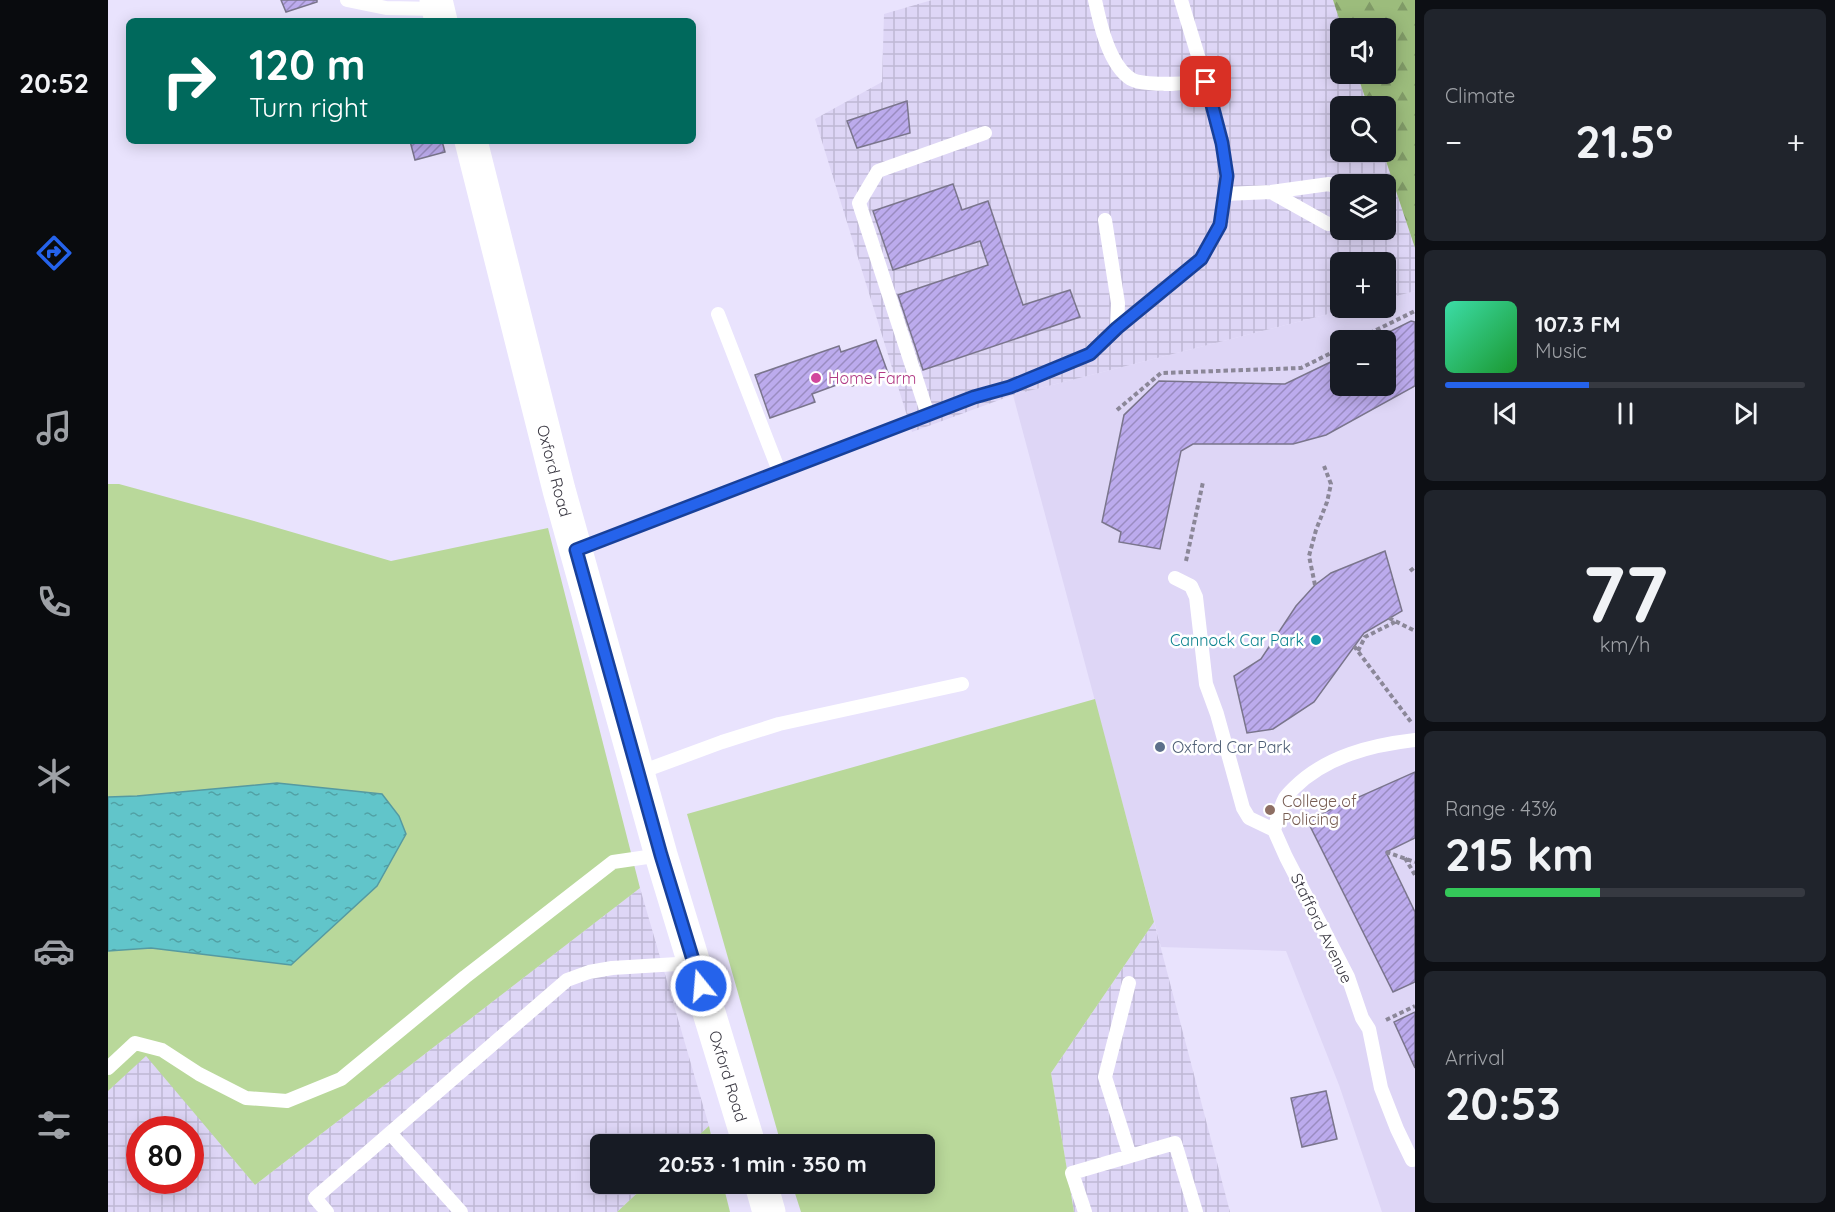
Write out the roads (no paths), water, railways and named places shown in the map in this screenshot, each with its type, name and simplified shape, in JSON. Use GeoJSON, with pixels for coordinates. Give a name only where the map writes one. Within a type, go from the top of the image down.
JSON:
{"type":"FeatureCollection","features":[{"type":"Feature","properties":{"kind":"highway","name":"Oxford Road"},"geometry":{"type":"LineString","coordinates":[[472,144],[559,490],[661,855],[746,1134]]}},
{"type":"Feature","properties":{"kind":"highway"},"geometry":{"type":"LineString","coordinates":[[764,1194],[770,1212]]}},
{"type":"Feature","properties":{"kind":"lane"},"geometry":{"type":"LineString","coordinates":[[347,0],[386,8],[438,10]]}},
{"type":"Feature","properties":{"kind":"lane"},"geometry":{"type":"LineString","coordinates":[[1095,0],[1101,30],[1117,64],[1132,80],[1159,84],[1206,82]]}},
{"type":"Feature","properties":{"kind":"lane"},"geometry":{"type":"LineString","coordinates":[[576,550],[974,397],[1010,387],[1090,354],[1117,328],[1201,259],[1220,225],[1227,176],[1222,143],[1181,0]]}},
{"type":"Feature","properties":{"kind":"lane"},"geometry":{"type":"LineString","coordinates":[[928,415],[859,203],[878,171],[985,133]]}},
{"type":"Feature","properties":{"kind":"lane"},"geometry":{"type":"LineString","coordinates":[[1225,194],[1271,192],[1330,184]]}},
{"type":"Feature","properties":{"kind":"lane"},"geometry":{"type":"LineString","coordinates":[[1271,192],[1330,224]]}},
{"type":"Feature","properties":{"kind":"lane"},"geometry":{"type":"LineString","coordinates":[[1105,220],[1118,303],[1117,328]]}},
{"type":"Feature","properties":{"kind":"lane"},"geometry":{"type":"LineString","coordinates":[[718,314],[779,471]]}},
{"type":"Feature","properties":{"kind":"lane"},"geometry":{"type":"LineString","coordinates":[[1178,579],[1191,586],[1196,597],[1206,684],[1243,808],[1249,818],[1274,830],[1285,798],[1305,777],[1329,763],[1358,751],[1381,744],[1415,740]]}},
{"type":"Feature","properties":{"kind":"lane"},"geometry":{"type":"LineString","coordinates":[[638,773],[779,724],[962,684]]}},
{"type":"Feature","properties":{"kind":"lane","name":"Stafford Avenue"},"geometry":{"type":"LineString","coordinates":[[1274,830],[1348,977],[1362,1018],[1369,1029],[1381,1088],[1397,1129],[1412,1160],[1415,1159]]}},
{"type":"Feature","properties":{"kind":"lane"},"geometry":{"type":"LineString","coordinates":[[108,1068],[135,1043],[162,1050],[200,1074],[246,1098],[287,1101],[341,1079],[465,977],[613,862],[661,855]]}},
{"type":"Feature","properties":{"kind":"lane"},"geometry":{"type":"LineString","coordinates":[[327,1212],[315,1198],[567,980],[589,972],[612,968],[694,963]]}},
{"type":"Feature","properties":{"kind":"lane"},"geometry":{"type":"LineString","coordinates":[[1129,983],[1105,1077],[1130,1156]]}},
{"type":"Feature","properties":{"kind":"lane"},"geometry":{"type":"LineString","coordinates":[[390,1133],[460,1212]]}},
{"type":"Feature","properties":{"kind":"lane"},"geometry":{"type":"LineString","coordinates":[[1085,1212],[1072,1173],[1175,1143],[1196,1212]]}},
{"type":"Feature","properties":{"kind":"water"},"geometry":{"type":"Polygon","coordinates":[[[277,783],[382,794],[399,816],[406,834],[377,886],[291,965],[151,948],[108,951],[108,797],[277,783]]]}},
{"type":"Feature","properties":{"kind":"place","name":"Home Farm"},"geometry":{"type":"Point","coordinates":[816,378]}},
{"type":"Feature","properties":{"kind":"place","name":"Cannock Car Park"},"geometry":{"type":"Point","coordinates":[1316,640]}},
{"type":"Feature","properties":{"kind":"place","name":"Oxford Car Park"},"geometry":{"type":"Point","coordinates":[1160,747]}},
{"type":"Feature","properties":{"kind":"place","name":"College of Policing"},"geometry":{"type":"Point","coordinates":[1270,810]}}]}
